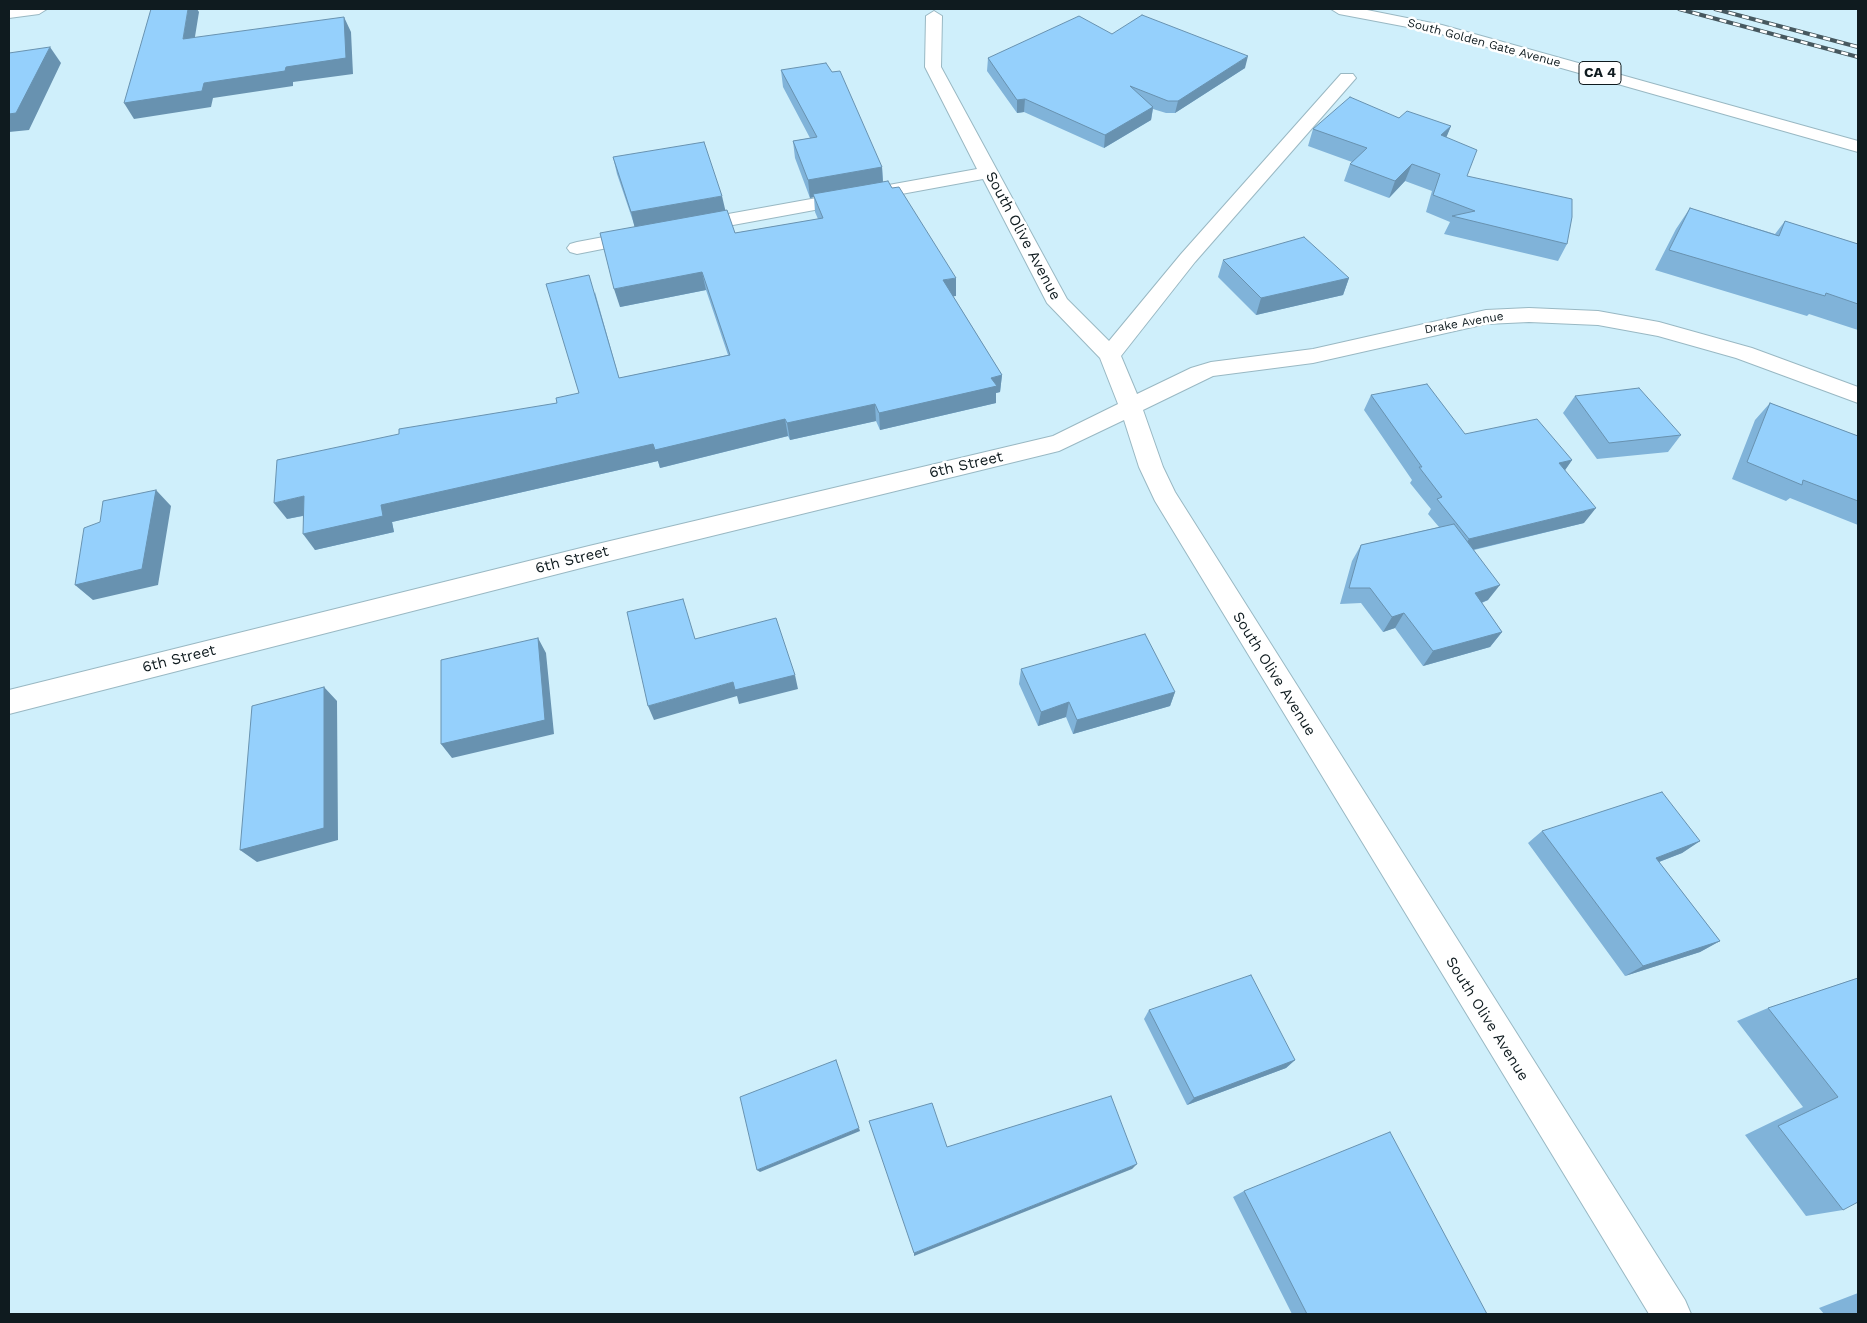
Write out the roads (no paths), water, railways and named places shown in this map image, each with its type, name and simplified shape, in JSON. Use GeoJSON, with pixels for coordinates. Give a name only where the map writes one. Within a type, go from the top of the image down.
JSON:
{"type":"FeatureCollection","features":[{"type":"Feature","properties":{"kind":"street"},"geometry":{"type":"LineString","coordinates":[[9,13],[39,9]]}},
{"type":"Feature","properties":{"kind":"street","name":"South Golden Gate Avenue"},"geometry":{"type":"LineString","coordinates":[[1339,9],[1436,28],[1858,147]]}},
{"type":"Feature","properties":{"kind":"street","name":"South Olive Avenue"},"geometry":{"type":"LineString","coordinates":[[934,16],[933,67],[1058,304],[1110,355],[1131,408],[1151,467],[1164,495],[1670,1314]]}},
{"type":"Feature","properties":{"kind":"street"},"geometry":{"type":"LineString","coordinates":[[1110,355],[1194,250],[1347,78]]}},
{"type":"Feature","properties":{"kind":"street"},"geometry":{"type":"LineString","coordinates":[[577,248],[989,172]]}},
{"type":"Feature","properties":{"kind":"street","name":"Drake Avenue"},"geometry":{"type":"LineString","coordinates":[[1131,408],[1199,373],[1211,370],[1313,356],[1486,317],[1529,315],[1598,318],[1659,329],[1744,353],[1858,395]]}},
{"type":"Feature","properties":{"kind":"street","name":"6th Street"},"geometry":{"type":"LineString","coordinates":[[9,702],[579,558],[1059,443],[1131,408]]}},
{"type":"Feature","properties":{"kind":"railway"},"geometry":{"type":"LineString","coordinates":[[1679,9],[1858,57]]}},
{"type":"Feature","properties":{"kind":"railway"},"geometry":{"type":"LineString","coordinates":[[1715,9],[1858,47]]}}]}
